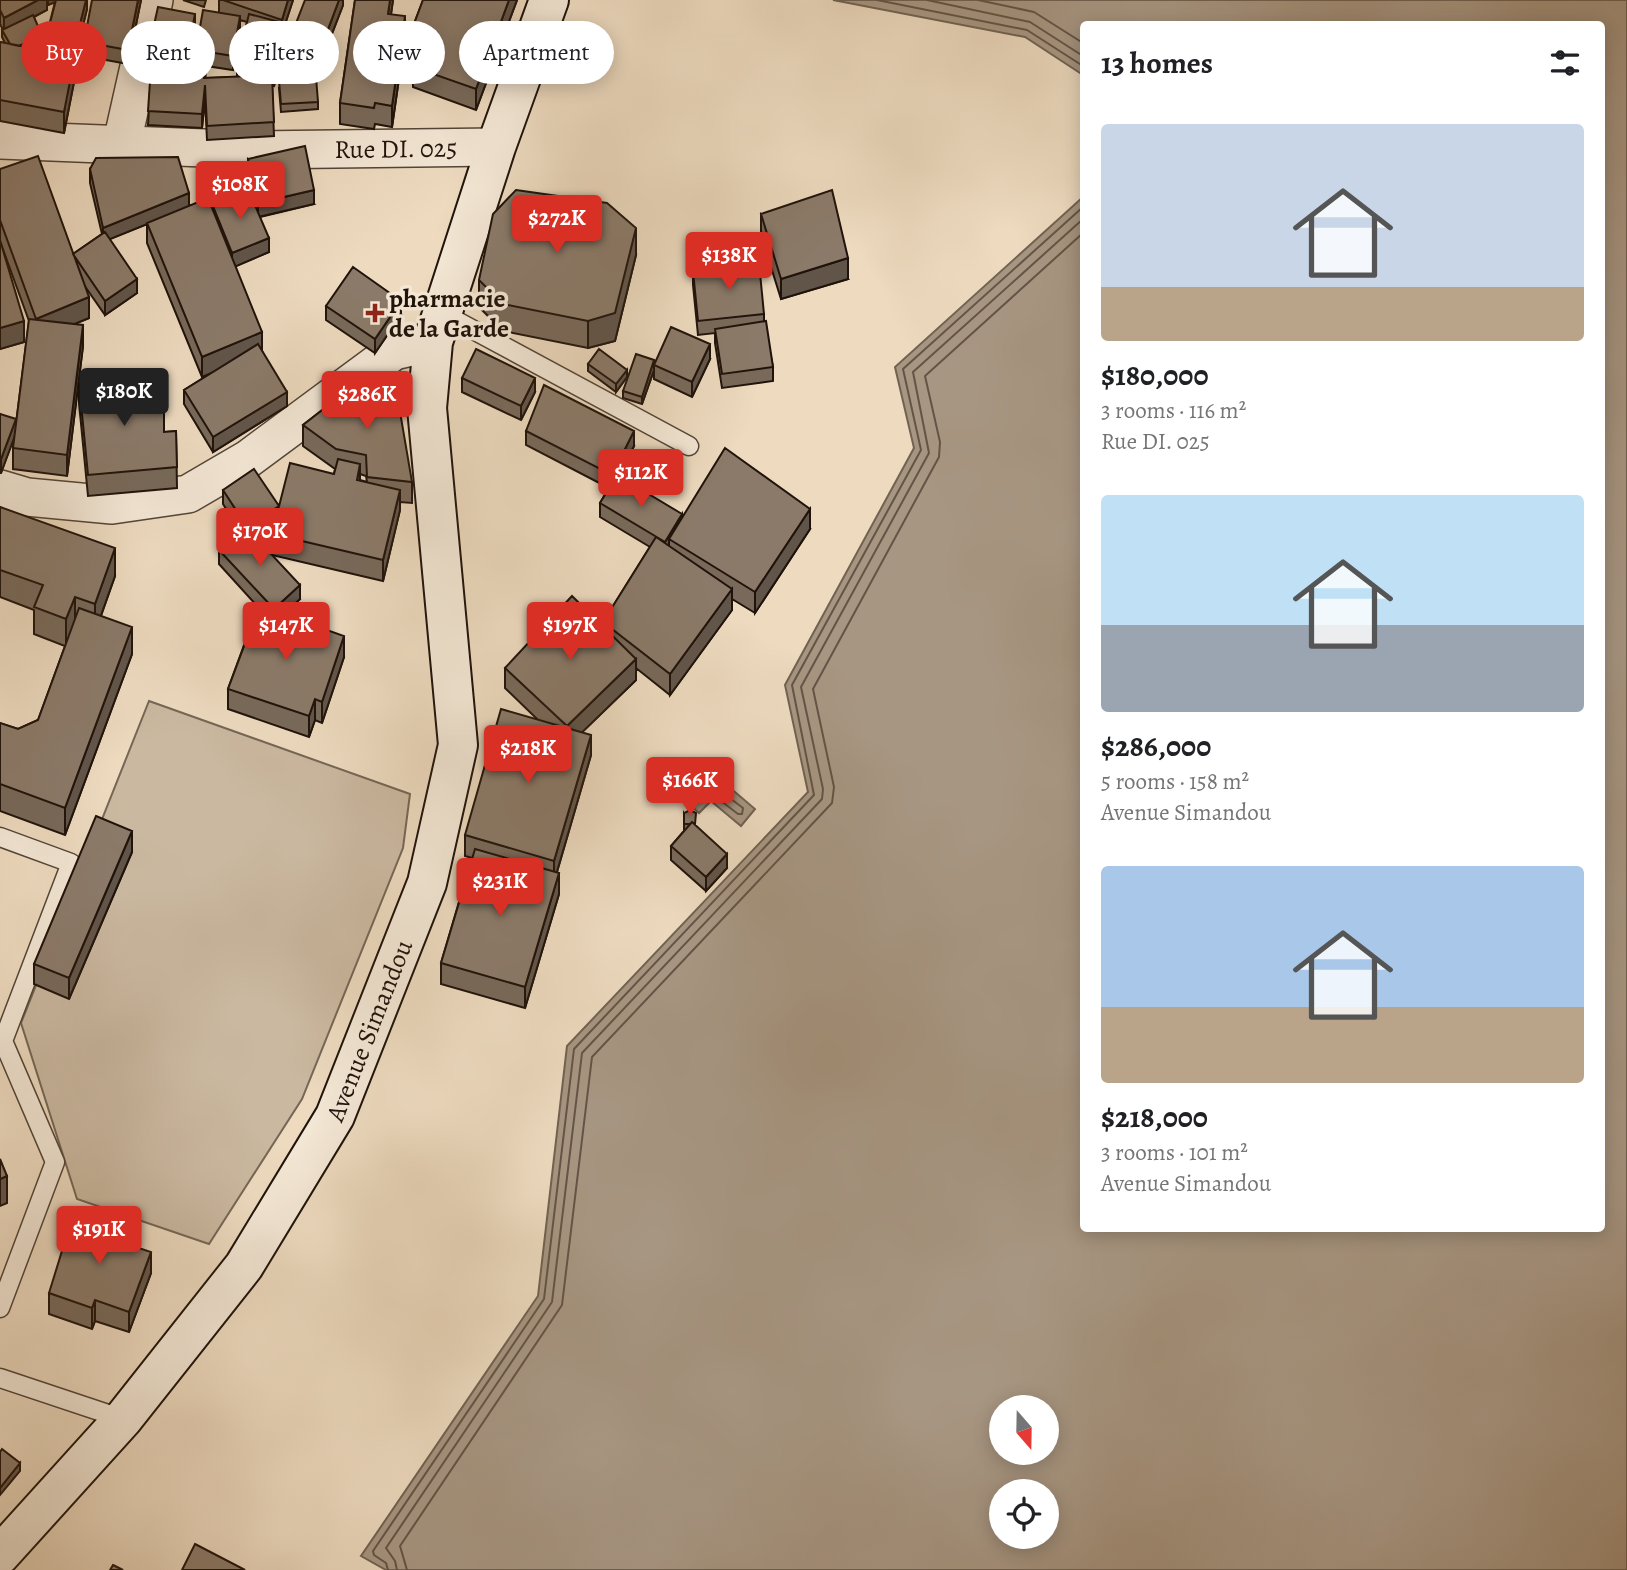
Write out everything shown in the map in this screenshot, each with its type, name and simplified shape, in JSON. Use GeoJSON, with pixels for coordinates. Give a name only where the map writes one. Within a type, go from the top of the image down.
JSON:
{"type":"FeatureCollection","features":[{"type":"Feature","properties":{"kind":"main road","name":"Avenue Simandou"},"geometry":{"type":"LineString","coordinates":[[0,1555],[123,1419],[244,1266],[334,1116],[427,883],[458,745],[428,408],[438,328],[496,147],[549,0]]}},
{"type":"Feature","properties":{"kind":"street"},"geometry":{"type":"LineString","coordinates":[[121,147],[154,0]]}},
{"type":"Feature","properties":{"kind":"street","name":"Rue DI. 025"},"geometry":{"type":"LineString","coordinates":[[0,140],[121,147],[255,150],[496,147]]}},
{"type":"Feature","properties":{"kind":"street"},"geometry":{"type":"LineString","coordinates":[[0,489],[27,497],[112,505],[188,494],[248,459],[394,351],[438,328]]}},
{"type":"Feature","properties":{"kind":"lane"},"geometry":{"type":"LineString","coordinates":[[438,328],[689,446]]}},
{"type":"Feature","properties":{"kind":"lane"},"geometry":{"type":"LineString","coordinates":[[0,837],[71,863],[3,1041],[55,1162],[0,1308]]}},
{"type":"Feature","properties":{"kind":"lane"},"geometry":{"type":"LineString","coordinates":[[0,1378],[123,1419]]}},
{"type":"Feature","properties":{"kind":"shaded area"},"geometry":{"type":"Polygon","coordinates":[[[149,701],[410,794],[403,848],[302,1099],[209,1244],[77,1199],[21,1023],[149,701]]]}},
{"type":"Feature","properties":{"kind":"water"},"geometry":{"type":"Polygon","coordinates":[[[833,0],[1627,0],[1627,1570],[386,1570],[361,1556],[538,1296],[567,1046],[808,792],[785,685],[914,448],[895,367],[1080,200],[1080,1232],[1605,1232],[1605,21],[1080,21],[1080,73],[1025,37],[833,0]]]}},
{"type":"Feature","properties":{"kind":"water"},"geometry":{"type":"Polygon","coordinates":[[[715,775],[755,809],[741,826],[711,801],[699,813],[689,804],[715,775]]]}},
{"type":"Feature","properties":{"kind":"building"},"geometry":{"type":"Polygon","coordinates":[[[0,0],[38,0],[4,18],[0,10],[0,0]]]}},
{"type":"Feature","properties":{"kind":"building"},"geometry":{"type":"Polygon","coordinates":[[[56,0],[86,0],[81,21],[51,21],[56,0]]]}},
{"type":"Feature","properties":{"kind":"building"},"geometry":{"type":"Polygon","coordinates":[[[92,0],[138,0],[134,21],[121,21],[121,49],[107,46],[107,21],[88,21],[92,0]]]}},
{"type":"Feature","properties":{"kind":"building"},"geometry":{"type":"Polygon","coordinates":[[[223,0],[288,0],[282,20],[223,0]]]}},
{"type":"Feature","properties":{"kind":"building"},"geometry":{"type":"Polygon","coordinates":[[[305,0],[339,0],[331,21],[297,21],[305,0]]]}},
{"type":"Feature","properties":{"kind":"building"},"geometry":{"type":"Polygon","coordinates":[[[355,0],[390,0],[388,14],[405,16],[404,21],[353,21],[353,84],[395,84],[392,106],[375,103],[374,108],[340,103],[355,0]]]}},
{"type":"Feature","properties":{"kind":"building"},"geometry":{"type":"Polygon","coordinates":[[[423,0],[509,0],[501,21],[459,21],[459,83],[445,78],[445,21],[415,21],[423,0]]]}},
{"type":"Feature","properties":{"kind":"building"},"geometry":{"type":"Polygon","coordinates":[[[158,7],[195,14],[194,21],[155,21],[158,7]]]}},
{"type":"Feature","properties":{"kind":"building"},"geometry":{"type":"Polygon","coordinates":[[[203,10],[240,16],[239,21],[229,21],[229,55],[215,53],[215,21],[201,21],[203,10]]]}},
{"type":"Feature","properties":{"kind":"building"},"geometry":{"type":"Polygon","coordinates":[[[249,14],[276,21],[247,21],[249,14]]]}},
{"type":"Feature","properties":{"kind":"building"},"geometry":{"type":"Polygon","coordinates":[[[33,15],[36,21],[21,21],[19,46],[10,44],[2,30],[33,15]]]}},
{"type":"Feature","properties":{"kind":"building"},"geometry":{"type":"Polygon","coordinates":[[[0,42],[21,46],[21,84],[70,84],[64,112],[0,100],[0,42]]]}},
{"type":"Feature","properties":{"kind":"building"},"geometry":{"type":"Polygon","coordinates":[[[229,77],[229,84],[272,84],[274,122],[207,126],[205,85],[202,114],[148,111],[150,84],[215,84],[215,78],[229,77]]]}},
{"type":"Feature","properties":{"kind":"building"},"geometry":{"type":"Polygon","coordinates":[[[279,84],[317,84],[318,102],[281,104],[279,84]]]}},
{"type":"Feature","properties":{"kind":"building"},"geometry":{"type":"Polygon","coordinates":[[[462,84],[478,84],[476,89],[462,84]]]}},
{"type":"Feature","properties":{"kind":"building"},"geometry":{"type":"Polygon","coordinates":[[[305,146],[314,190],[258,203],[248,159],[305,146]]]}},
{"type":"Feature","properties":{"kind":"building"},"geometry":{"type":"Polygon","coordinates":[[[38,156],[89,297],[36,319],[0,220],[0,169],[38,156]]]}},
{"type":"Feature","properties":{"kind":"building"},"geometry":{"type":"Polygon","coordinates":[[[178,157],[189,193],[103,228],[90,169],[96,158],[178,157]]]}},
{"type":"Feature","properties":{"kind":"building"},"geometry":{"type":"Polygon","coordinates":[[[248,189],[269,238],[232,253],[212,204],[248,189]]]}},
{"type":"Feature","properties":{"kind":"building"},"geometry":{"type":"Polygon","coordinates":[[[516,190],[607,203],[636,228],[615,313],[588,321],[503,304],[479,280],[493,214],[516,190]]]}},
{"type":"Feature","properties":{"kind":"building"},"geometry":{"type":"Polygon","coordinates":[[[832,190],[848,258],[781,279],[761,214],[832,190]]]}},
{"type":"Feature","properties":{"kind":"building"},"geometry":{"type":"Polygon","coordinates":[[[208,198],[262,332],[202,357],[147,223],[208,198]]]}},
{"type":"Feature","properties":{"kind":"building"},"geometry":{"type":"Polygon","coordinates":[[[105,232],[137,279],[105,301],[73,254],[105,232]]]}},
{"type":"Feature","properties":{"kind":"building"},"geometry":{"type":"Polygon","coordinates":[[[0,240],[24,321],[0,328],[0,240]]]}},
{"type":"Feature","properties":{"kind":"building"},"geometry":{"type":"Polygon","coordinates":[[[759,263],[764,314],[698,321],[693,271],[759,263]]]}},
{"type":"Feature","properties":{"kind":"building"},"geometry":{"type":"Polygon","coordinates":[[[353,267],[401,301],[375,339],[326,306],[353,267]]]}},
{"type":"Feature","properties":{"kind":"building"},"geometry":{"type":"Polygon","coordinates":[[[29,319],[83,325],[67,455],[13,448],[29,319]]]}},
{"type":"Feature","properties":{"kind":"building"},"geometry":{"type":"Polygon","coordinates":[[[766,321],[773,367],[722,374],[715,329],[766,321]]]}},
{"type":"Feature","properties":{"kind":"building"},"geometry":{"type":"Polygon","coordinates":[[[671,327],[710,344],[692,382],[654,365],[671,327]]]}},
{"type":"Feature","properties":{"kind":"building"},"geometry":{"type":"Polygon","coordinates":[[[258,344],[287,392],[213,437],[184,390],[258,344]]]}},
{"type":"Feature","properties":{"kind":"building"},"geometry":{"type":"Polygon","coordinates":[[[476,349],[535,378],[521,406],[462,378],[476,349]]]}},
{"type":"Feature","properties":{"kind":"building"},"geometry":{"type":"Polygon","coordinates":[[[599,349],[627,370],[616,384],[588,364],[599,349]]]}},
{"type":"Feature","properties":{"kind":"building"},"geometry":{"type":"Polygon","coordinates":[[[636,354],[654,360],[642,397],[623,391],[636,354]]]}},
{"type":"Feature","properties":{"kind":"building"},"geometry":{"type":"Polygon","coordinates":[[[143,373],[144,404],[164,401],[164,432],[176,431],[177,467],[88,475],[79,383],[143,373]]]}},
{"type":"Feature","properties":{"kind":"building"},"geometry":{"type":"Polygon","coordinates":[[[357,383],[398,400],[412,482],[367,477],[366,455],[336,449],[303,425],[357,383]]]}},
{"type":"Feature","properties":{"kind":"building"},"geometry":{"type":"Polygon","coordinates":[[[544,385],[634,431],[612,475],[526,431],[544,385]]]}},
{"type":"Feature","properties":{"kind":"building"},"geometry":{"type":"Polygon","coordinates":[[[0,414],[16,419],[1,459],[0,459],[0,414]]]}},
{"type":"Feature","properties":{"kind":"building"},"geometry":{"type":"Polygon","coordinates":[[[725,448],[810,509],[755,592],[669,539],[725,448]]]}},
{"type":"Feature","properties":{"kind":"building"},"geometry":{"type":"Polygon","coordinates":[[[338,459],[360,464],[357,480],[400,490],[383,560],[272,534],[290,463],[334,474],[338,459]]]}},
{"type":"Feature","properties":{"kind":"building"},"geometry":{"type":"Polygon","coordinates":[[[254,469],[279,506],[247,527],[223,490],[254,469]]]}},
{"type":"Feature","properties":{"kind":"building"},"geometry":{"type":"Polygon","coordinates":[[[617,475],[682,514],[665,542],[600,503],[617,475]]]}},
{"type":"Feature","properties":{"kind":"building"},"geometry":{"type":"Polygon","coordinates":[[[0,507],[115,548],[95,604],[75,597],[66,619],[34,607],[43,585],[0,570],[0,507]]]}},
{"type":"Feature","properties":{"kind":"building"},"geometry":{"type":"Polygon","coordinates":[[[245,526],[300,585],[274,609],[219,550],[245,526]]]}},
{"type":"Feature","properties":{"kind":"building"},"geometry":{"type":"Polygon","coordinates":[[[656,537],[732,589],[670,674],[603,622],[656,537]]]}},
{"type":"Feature","properties":{"kind":"building"},"geometry":{"type":"Polygon","coordinates":[[[572,596],[636,659],[567,726],[505,668],[572,596]]]}},
{"type":"Feature","properties":{"kind":"building"},"geometry":{"type":"Polygon","coordinates":[[[259,606],[344,636],[322,702],[315,699],[309,716],[228,689],[259,606]]]}},
{"type":"Feature","properties":{"kind":"building"},"geometry":{"type":"Polygon","coordinates":[[[79,608],[132,627],[65,808],[0,784],[0,723],[18,729],[38,720],[79,608]]]}},
{"type":"Feature","properties":{"kind":"building"},"geometry":{"type":"Polygon","coordinates":[[[501,709],[591,735],[554,861],[465,835],[501,709]]]}},
{"type":"Feature","properties":{"kind":"building"},"geometry":{"type":"Polygon","coordinates":[[[690,810],[696,813],[695,824],[684,824],[684,813],[690,810]]]}},
{"type":"Feature","properties":{"kind":"building"},"geometry":{"type":"Polygon","coordinates":[[[96,816],[132,831],[69,978],[34,964],[96,816]]]}},
{"type":"Feature","properties":{"kind":"building"},"geometry":{"type":"Polygon","coordinates":[[[692,822],[727,854],[706,877],[671,846],[692,822]]]}},
{"type":"Feature","properties":{"kind":"building"},"geometry":{"type":"Polygon","coordinates":[[[475,849],[559,873],[525,987],[441,963],[475,849]]]}},
{"type":"Feature","properties":{"kind":"building"},"geometry":{"type":"Polygon","coordinates":[[[0,1159],[7,1176],[0,1179],[0,1159]]]}},
{"type":"Feature","properties":{"kind":"building"},"geometry":{"type":"Polygon","coordinates":[[[97,1217],[123,1226],[118,1241],[151,1252],[129,1312],[95,1300],[92,1308],[49,1293],[70,1225],[74,1226],[76,1219],[94,1225],[97,1217]]]}},
{"type":"Feature","properties":{"kind":"building"},"geometry":{"type":"Polygon","coordinates":[[[2,1449],[20,1463],[0,1488],[0,1452],[2,1449]]]}},
{"type":"Feature","properties":{"kind":"building"},"geometry":{"type":"Polygon","coordinates":[[[195,1544],[245,1570],[182,1570],[195,1544]]]}},
{"type":"Feature","properties":{"kind":"building"},"geometry":{"type":"Polygon","coordinates":[[[113,1565],[123,1570],[110,1570],[113,1565]]]}},
{"type":"Feature","properties":{"kind":"place","name":"pharmacie de la Garde"},"geometry":{"type":"Point","coordinates":[375,313]}}]}
